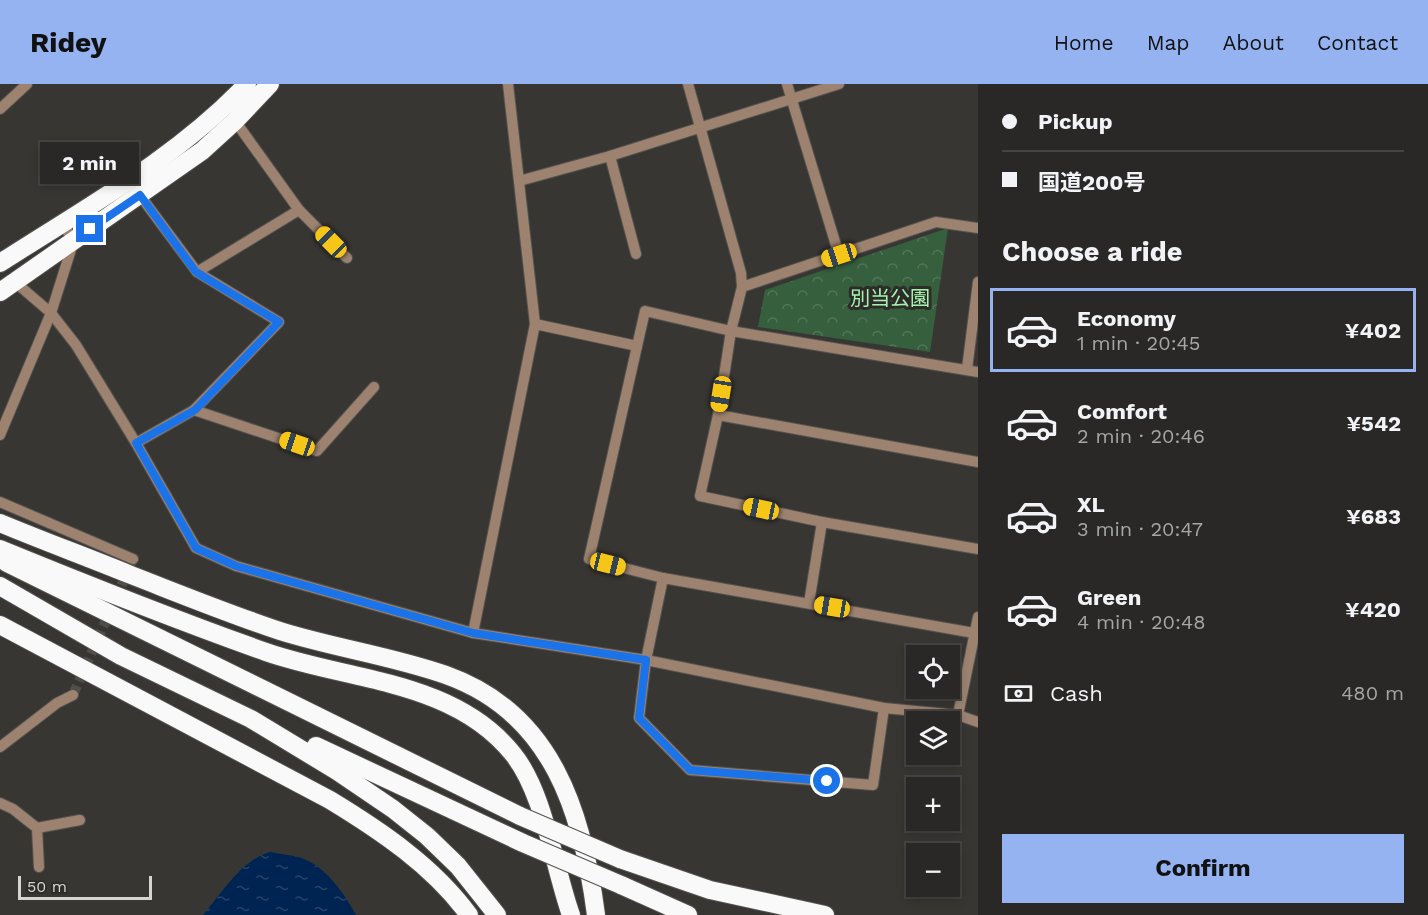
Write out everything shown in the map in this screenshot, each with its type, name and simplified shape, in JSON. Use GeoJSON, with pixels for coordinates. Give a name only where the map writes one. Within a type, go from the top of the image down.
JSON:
{"type":"FeatureCollection","features":[{"type":"Feature","properties":{"kind":"highway"},"geometry":{"type":"LineString","coordinates":[[7,287],[202,151],[230,114],[247,84]]}},
{"type":"Feature","properties":{"kind":"highway"},"geometry":{"type":"LineString","coordinates":[[0,263],[194,135],[230,114],[270,84]]}},
{"type":"Feature","properties":{"kind":"highway"},"geometry":{"type":"LineString","coordinates":[[0,523],[234,615],[315,641],[448,675],[496,701],[536,739],[552,761],[566,787],[575,814],[593,890],[596,915]]}},
{"type":"Feature","properties":{"kind":"highway"},"geometry":{"type":"LineString","coordinates":[[0,549],[230,639],[319,667],[419,692],[445,702],[471,716],[492,732],[513,754],[529,778],[571,915]]}},
{"type":"Feature","properties":{"kind":"highway"},"geometry":{"type":"LineString","coordinates":[[0,559],[520,816],[620,859],[710,890],[825,915]]}},
{"type":"Feature","properties":{"kind":"highway"},"geometry":{"type":"LineString","coordinates":[[0,586],[121,656],[251,719],[337,771],[393,809],[427,836],[458,866],[497,915]]}},
{"type":"Feature","properties":{"kind":"highway"},"geometry":{"type":"LineString","coordinates":[[0,625],[330,800],[367,822],[430,872],[458,900],[469,915]]}},
{"type":"Feature","properties":{"kind":"highway"},"geometry":{"type":"LineString","coordinates":[[121,656],[523,843],[688,915]]}},
{"type":"Feature","properties":{"kind":"street"},"geometry":{"type":"LineString","coordinates":[[0,110],[27,84]]}},
{"type":"Feature","properties":{"kind":"street"},"geometry":{"type":"LineString","coordinates":[[473,633],[535,324],[508,84]]}},
{"type":"Feature","properties":{"kind":"street"},"geometry":{"type":"LineString","coordinates":[[688,84],[741,273],[742,287],[731,332],[718,414],[700,496],[822,522],[978,549]]}},
{"type":"Feature","properties":{"kind":"street"},"geometry":{"type":"LineString","coordinates":[[787,84],[839,255]]}},
{"type":"Feature","properties":{"kind":"street"},"geometry":{"type":"LineString","coordinates":[[519,181],[610,156],[838,84]]}},
{"type":"Feature","properties":{"kind":"street"},"geometry":{"type":"LineString","coordinates":[[230,114],[300,210],[347,258]]}},
{"type":"Feature","properties":{"kind":"street"},"geometry":{"type":"LineString","coordinates":[[610,156],[636,254]]}},
{"type":"Feature","properties":{"kind":"street"},"geometry":{"type":"LineString","coordinates":[[129,180],[196,272],[279,322],[195,410],[136,443]]}},
{"type":"Feature","properties":{"kind":"street"},"geometry":{"type":"LineString","coordinates":[[196,272],[300,210]]}},
{"type":"Feature","properties":{"kind":"street"},"geometry":{"type":"LineString","coordinates":[[742,287],[936,222],[978,228]]}},
{"type":"Feature","properties":{"kind":"street"},"geometry":{"type":"LineString","coordinates":[[0,435],[51,313],[74,240],[61,223]]}},
{"type":"Feature","properties":{"kind":"street"},"geometry":{"type":"LineString","coordinates":[[974,633],[663,578],[589,560],[645,311],[731,332],[972,370],[978,282]]}},
{"type":"Feature","properties":{"kind":"street"},"geometry":{"type":"LineString","coordinates":[[7,287],[51,313],[76,345],[196,548],[236,566],[473,633],[646,660],[884,708],[916,711]]}},
{"type":"Feature","properties":{"kind":"street"},"geometry":{"type":"LineString","coordinates":[[535,324],[637,346]]}},
{"type":"Feature","properties":{"kind":"street"},"geometry":{"type":"LineString","coordinates":[[195,410],[317,452],[374,387]]}},
{"type":"Feature","properties":{"kind":"street"},"geometry":{"type":"LineString","coordinates":[[718,414],[978,462]]}},
{"type":"Feature","properties":{"kind":"street"},"geometry":{"type":"LineString","coordinates":[[0,502],[133,558]]}},
{"type":"Feature","properties":{"kind":"street"},"geometry":{"type":"LineString","coordinates":[[809,603],[822,522]]}},
{"type":"Feature","properties":{"kind":"street"},"geometry":{"type":"LineString","coordinates":[[663,578],[646,660],[639,718],[690,770],[873,784],[884,708]]}},
{"type":"Feature","properties":{"kind":"street"},"geometry":{"type":"LineString","coordinates":[[959,711],[978,617]]}},
{"type":"Feature","properties":{"kind":"street"},"geometry":{"type":"LineString","coordinates":[[0,747],[57,703],[73,695]]}},
{"type":"Feature","properties":{"kind":"street"},"geometry":{"type":"LineString","coordinates":[[960,716],[978,722]]}},
{"type":"Feature","properties":{"kind":"street"},"geometry":{"type":"LineString","coordinates":[[0,803],[13,809],[36,828],[39,867]]}},
{"type":"Feature","properties":{"kind":"street"},"geometry":{"type":"LineString","coordinates":[[36,828],[80,820]]}},
{"type":"Feature","properties":{"kind":"green space","name":"別当公園"},"geometry":{"type":"Polygon","coordinates":[[[948,228],[930,352],[758,327],[765,290],[948,228]]]}},
{"type":"Feature","properties":{"kind":"water"},"geometry":{"type":"Polygon","coordinates":[[[270,852],[290,855],[311,862],[340,890],[356,915],[203,915],[241,869],[270,852]]]}},
{"type":"Feature","properties":{"kind":"tunnel"},"geometry":{"type":"LineString","coordinates":[[73,695],[133,559]]}},
{"type":"Feature","properties":{"kind":"route"},"geometry":{"type":"LineString","coordinates":[[90,229],[140,195],[196,272],[279,322],[195,410],[136,443],[196,548],[236,566],[473,633],[646,660],[639,718],[690,770],[827,781]]}}]}
